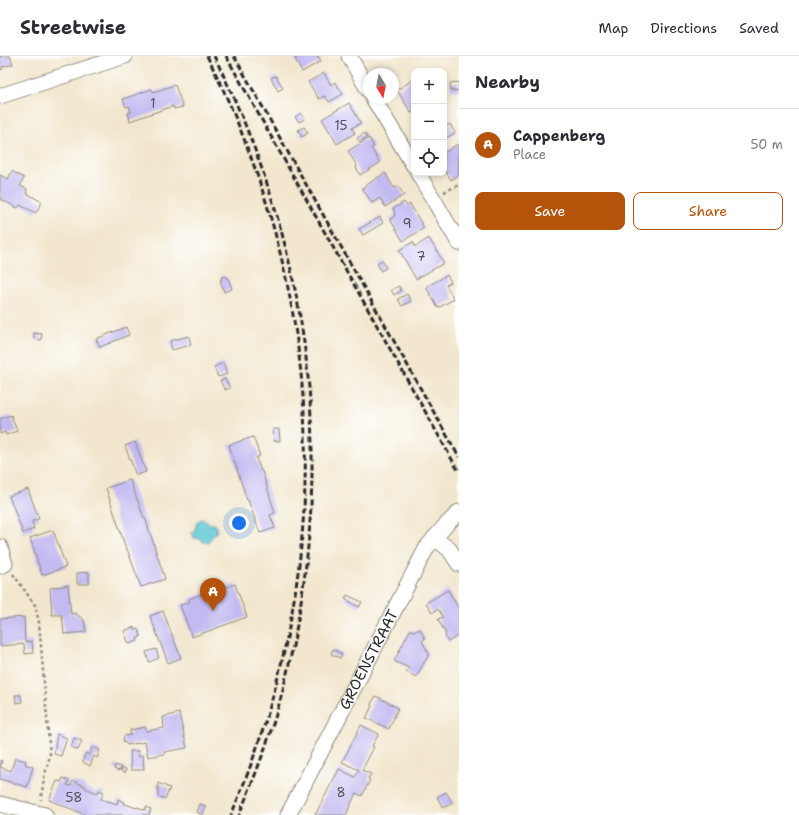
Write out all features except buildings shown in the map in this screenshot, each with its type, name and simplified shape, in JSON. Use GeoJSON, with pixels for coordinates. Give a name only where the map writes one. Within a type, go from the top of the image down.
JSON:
{"type":"FeatureCollection","features":[{"type":"Feature","properties":{"kind":"street"},"geometry":{"type":"LineString","coordinates":[[0,96],[125,56]]}},
{"type":"Feature","properties":{"kind":"street"},"geometry":{"type":"LineString","coordinates":[[349,56],[363,80]]}},
{"type":"Feature","properties":{"kind":"street"},"geometry":{"type":"LineString","coordinates":[[377,104],[411,161]]}},
{"type":"Feature","properties":{"kind":"street"},"geometry":{"type":"LineString","coordinates":[[420,176],[459,243]]}},
{"type":"Feature","properties":{"kind":"street","name":"GROENSTRAAT"},"geometry":{"type":"LineString","coordinates":[[288,815],[427,547],[459,513]]}},
{"type":"Feature","properties":{"kind":"street"},"geometry":{"type":"LineString","coordinates":[[434,538],[449,549],[459,564]]}},
{"type":"Feature","properties":{"kind":"street"},"geometry":{"type":"LineString","coordinates":[[0,547],[3,565]]}},
{"type":"Feature","properties":{"kind":"street"},"geometry":{"type":"LineString","coordinates":[[0,804],[41,814]]}},
{"type":"Feature","properties":{"kind":"path"},"geometry":{"type":"LineString","coordinates":[[3,565],[35,605],[39,622],[50,755],[44,778],[41,814]]}},
{"type":"Feature","properties":{"kind":"water"},"geometry":{"type":"Polygon","coordinates":[[[201,519],[216,526],[217,531],[208,542],[203,542],[201,539],[194,538],[192,532],[195,529],[197,522],[201,519]]]}},
{"type":"Feature","properties":{"kind":"railway"},"geometry":{"type":"LineString","coordinates":[[207,56],[247,148],[277,242],[296,337],[305,432],[303,529],[290,625],[266,721],[231,815]]}},
{"type":"Feature","properties":{"kind":"railway"},"geometry":{"type":"LineString","coordinates":[[214,56],[247,130],[274,205],[293,281],[306,358],[312,436],[310,514],[302,593],[287,673],[278,709],[266,745],[239,815]]}},
{"type":"Feature","properties":{"kind":"railway"},"geometry":{"type":"LineString","coordinates":[[226,56],[459,472]]}},
{"type":"Feature","properties":{"kind":"railway"},"geometry":{"type":"LineString","coordinates":[[234,56],[459,457]]}},
{"type":"Feature","properties":{"kind":"place","name":"Cappenberg"},"geometry":{"type":"Point","coordinates":[213,611]}}]}
